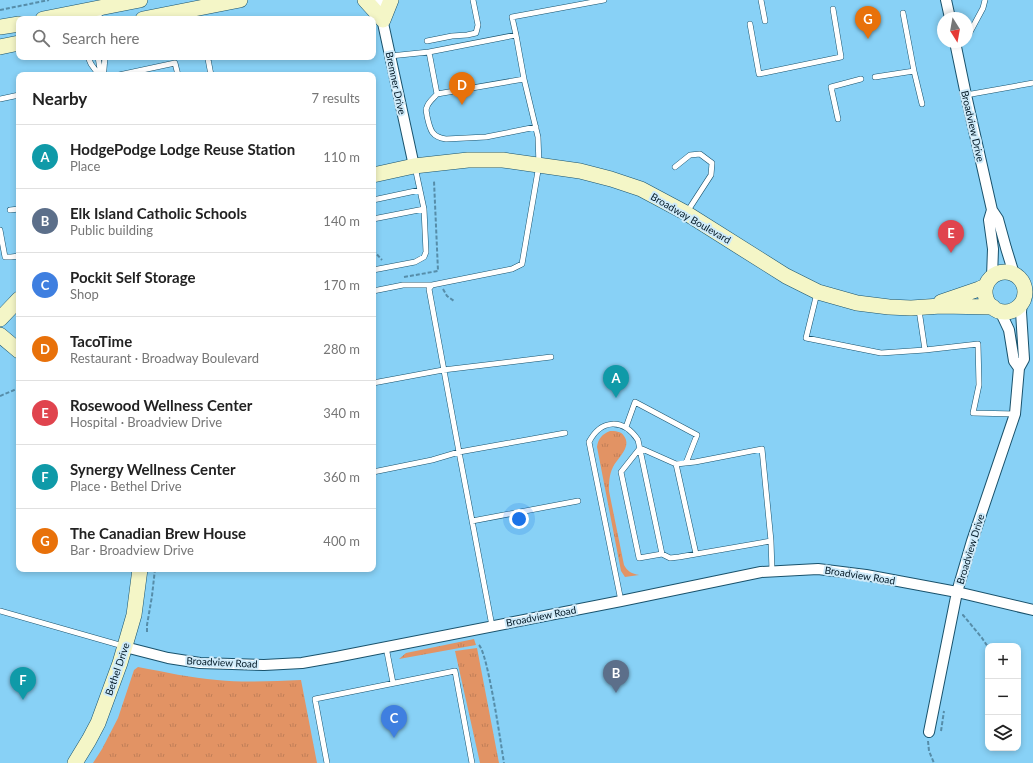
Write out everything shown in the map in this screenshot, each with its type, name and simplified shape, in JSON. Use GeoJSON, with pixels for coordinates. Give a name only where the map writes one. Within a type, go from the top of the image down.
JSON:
{"type":"FeatureCollection","features":[{"type":"Feature","properties":{"kind":"street"},"geometry":{"type":"LineString","coordinates":[[59,16],[140,0]]}},
{"type":"Feature","properties":{"kind":"street"},"geometry":{"type":"LineString","coordinates":[[158,16],[240,0]]}},
{"type":"Feature","properties":{"kind":"street"},"geometry":{"type":"LineString","coordinates":[[365,0],[383,20],[391,0]]}},
{"type":"Feature","properties":{"kind":"street","name":"Bremner Drive"},"geometry":{"type":"LineString","coordinates":[[378,0],[414,166]]}},
{"type":"Feature","properties":{"kind":"street"},"geometry":{"type":"LineString","coordinates":[[946,0],[949,12]]}},
{"type":"Feature","properties":{"kind":"street"},"geometry":{"type":"LineString","coordinates":[[0,27],[16,24]]}},
{"type":"Feature","properties":{"kind":"street"},"geometry":{"type":"LineString","coordinates":[[0,47],[16,44]]}},
{"type":"Feature","properties":{"kind":"street","name":"Broadview Drive"},"geometry":{"type":"LineString","coordinates":[[958,48],[966,96],[992,210],[998,219],[1015,275]]}},
{"type":"Feature","properties":{"kind":"street","name":"Broadway Boulevard"},"geometry":{"type":"LineString","coordinates":[[376,174],[414,166],[468,160],[503,160],[580,171],[611,179],[640,189],[686,213],[786,276],[818,292],[857,303],[889,308],[961,306],[996,309]]}},
{"type":"Feature","properties":{"kind":"street","name":"Broadview Drive"},"geometry":{"type":"LineString","coordinates":[[989,281],[993,250],[989,220],[992,210]]}},
{"type":"Feature","properties":{"kind":"street"},"geometry":{"type":"LineString","coordinates":[[1020,368],[1014,361],[1009,330],[996,309],[987,299],[986,295],[989,281],[998,273],[1004,272],[1015,275],[1033,276]]}},
{"type":"Feature","properties":{"kind":"street"},"geometry":{"type":"LineString","coordinates":[[996,309],[1010,311],[1019,306],[1026,299],[1022,280],[1015,275]]}},
{"type":"Feature","properties":{"kind":"street","name":"Broadway Boulevard"},"geometry":{"type":"LineString","coordinates":[[924,307],[979,290],[989,281]]}},
{"type":"Feature","properties":{"kind":"street","name":"Broadview Drive"},"geometry":{"type":"LineString","coordinates":[[928,732],[957,592],[972,541],[1015,414],[1020,368],[1024,359],[1021,312],[1026,299]]}},
{"type":"Feature","properties":{"kind":"street"},"geometry":{"type":"LineString","coordinates":[[0,319],[16,301]]}},
{"type":"Feature","properties":{"kind":"street"},"geometry":{"type":"LineString","coordinates":[[0,335],[16,348]]}},
{"type":"Feature","properties":{"kind":"street","name":"Broadview Road"},"geometry":{"type":"LineString","coordinates":[[125,647],[168,658],[200,663],[264,665],[302,662],[621,601],[760,572],[818,569],[866,575],[957,592],[1033,610]]}},
{"type":"Feature","properties":{"kind":"street","name":"Bethel Drive"},"geometry":{"type":"LineString","coordinates":[[76,763],[98,723],[125,647],[134,615],[140,572]]}},
{"type":"Feature","properties":{"kind":"lane"},"geometry":{"type":"LineString","coordinates":[[427,40],[476,33],[478,25],[473,0]]}},
{"type":"Feature","properties":{"kind":"lane"},"geometry":{"type":"LineString","coordinates":[[376,290],[403,285],[432,285],[512,269],[522,264],[539,165],[538,137],[512,17],[604,0]]}},
{"type":"Feature","properties":{"kind":"lane"},"geometry":{"type":"LineString","coordinates":[[761,0],[765,21]]}},
{"type":"Feature","properties":{"kind":"lane"},"geometry":{"type":"LineString","coordinates":[[973,27],[983,8],[985,0]]}},
{"type":"Feature","properties":{"kind":"lane"},"geometry":{"type":"LineString","coordinates":[[97,16],[111,6]]}},
{"type":"Feature","properties":{"kind":"lane"},"geometry":{"type":"LineString","coordinates":[[750,24],[759,74],[841,57],[833,9]]}},
{"type":"Feature","properties":{"kind":"lane"},"geometry":{"type":"LineString","coordinates":[[903,13],[922,104]]}},
{"type":"Feature","properties":{"kind":"lane"},"geometry":{"type":"LineString","coordinates":[[390,56],[429,52],[516,35]]}},
{"type":"Feature","properties":{"kind":"lane"},"geometry":{"type":"LineString","coordinates":[[429,52],[437,94]]}},
{"type":"Feature","properties":{"kind":"lane"},"geometry":{"type":"LineString","coordinates":[[89,60],[98,72]]}},
{"type":"Feature","properties":{"kind":"lane"},"geometry":{"type":"LineString","coordinates":[[98,60],[100,72]]}},
{"type":"Feature","properties":{"kind":"lane"},"geometry":{"type":"LineString","coordinates":[[102,72],[105,60]]}},
{"type":"Feature","properties":{"kind":"lane"},"geometry":{"type":"LineString","coordinates":[[208,60],[210,72]]}},
{"type":"Feature","properties":{"kind":"lane"},"geometry":{"type":"LineString","coordinates":[[133,72],[175,63],[177,72]]}},
{"type":"Feature","properties":{"kind":"lane"},"geometry":{"type":"LineString","coordinates":[[875,77],[914,71]]}},
{"type":"Feature","properties":{"kind":"lane"},"geometry":{"type":"LineString","coordinates":[[524,78],[437,94],[427,105],[426,109],[430,130],[433,134],[440,138],[446,139],[486,136],[536,128]]}},
{"type":"Feature","properties":{"kind":"lane"},"geometry":{"type":"LineString","coordinates":[[838,119],[831,87],[861,79]]}},
{"type":"Feature","properties":{"kind":"lane"},"geometry":{"type":"LineString","coordinates":[[966,96],[1033,83]]}},
{"type":"Feature","properties":{"kind":"lane"},"geometry":{"type":"LineString","coordinates":[[0,99],[16,96]]}},
{"type":"Feature","properties":{"kind":"lane"},"geometry":{"type":"LineString","coordinates":[[675,166],[690,155],[700,154],[712,163],[711,175],[686,213]]}},
{"type":"Feature","properties":{"kind":"lane"},"geometry":{"type":"LineString","coordinates":[[376,269],[415,262],[424,258],[426,252],[424,209],[414,166]]}},
{"type":"Feature","properties":{"kind":"lane"},"geometry":{"type":"LineString","coordinates":[[376,199],[420,190]]}},
{"type":"Feature","properties":{"kind":"lane"},"geometry":{"type":"LineString","coordinates":[[10,210],[16,209]]}},
{"type":"Feature","properties":{"kind":"lane"},"geometry":{"type":"LineString","coordinates":[[376,218],[424,209]]}},
{"type":"Feature","properties":{"kind":"lane"},"geometry":{"type":"LineString","coordinates":[[0,230],[5,257],[16,256]]}},
{"type":"Feature","properties":{"kind":"lane"},"geometry":{"type":"LineString","coordinates":[[432,285],[429,289],[492,626]]}},
{"type":"Feature","properties":{"kind":"lane"},"geometry":{"type":"LineString","coordinates":[[818,292],[806,338],[881,353],[978,344],[979,385],[973,413],[1015,414]]}},
{"type":"Feature","properties":{"kind":"lane"},"geometry":{"type":"LineString","coordinates":[[924,307],[925,350]]}},
{"type":"Feature","properties":{"kind":"lane"},"geometry":{"type":"LineString","coordinates":[[376,382],[444,370],[551,358]]}},
{"type":"Feature","properties":{"kind":"lane"},"geometry":{"type":"LineString","coordinates":[[626,427],[635,402],[698,435],[686,463]]}},
{"type":"Feature","properties":{"kind":"lane"},"geometry":{"type":"LineString","coordinates":[[621,601],[589,442],[593,434],[600,428],[617,424],[626,427],[638,440],[662,554]]}},
{"type":"Feature","properties":{"kind":"lane"},"geometry":{"type":"LineString","coordinates":[[376,471],[432,460],[459,452],[565,433]]}},
{"type":"Feature","properties":{"kind":"lane"},"geometry":{"type":"LineString","coordinates":[[640,448],[676,464],[762,450],[771,541],[772,571]]}},
{"type":"Feature","properties":{"kind":"lane"},"geometry":{"type":"LineString","coordinates":[[640,448],[621,472],[640,558],[662,554],[670,558],[771,541]]}},
{"type":"Feature","properties":{"kind":"lane"},"geometry":{"type":"LineString","coordinates":[[676,464],[696,554]]}},
{"type":"Feature","properties":{"kind":"lane"},"geometry":{"type":"LineString","coordinates":[[472,521],[578,500]]}},
{"type":"Feature","properties":{"kind":"lane"},"geometry":{"type":"LineString","coordinates":[[0,611],[125,647]]}},
{"type":"Feature","properties":{"kind":"lane"},"geometry":{"type":"LineString","coordinates":[[386,647],[394,682]]}},
{"type":"Feature","properties":{"kind":"lane"},"geometry":{"type":"LineString","coordinates":[[328,763],[316,699],[394,682],[455,671],[472,763]]}},
{"type":"Feature","properties":{"kind":"path"},"geometry":{"type":"LineString","coordinates":[[0,10],[49,0]]}},
{"type":"Feature","properties":{"kind":"path"},"geometry":{"type":"LineString","coordinates":[[376,253],[382,260]]}},
{"type":"Feature","properties":{"kind":"path"},"geometry":{"type":"LineString","coordinates":[[0,396],[16,389]]}},
{"type":"Feature","properties":{"kind":"path"},"geometry":{"type":"LineString","coordinates":[[147,632],[155,572]]}},
{"type":"Feature","properties":{"kind":"path"},"geometry":{"type":"LineString","coordinates":[[963,615],[985,643]]}},
{"type":"Feature","properties":{"kind":"path"},"geometry":{"type":"LineString","coordinates":[[479,645],[488,673],[504,763]]}},
{"type":"Feature","properties":{"kind":"path"},"geometry":{"type":"LineString","coordinates":[[928,732],[929,751],[934,763]]}},
{"type":"Feature","properties":{"kind":"green space"},"geometry":{"type":"Polygon","coordinates":[[[610,431],[621,433],[626,440],[625,448],[612,470],[609,491],[624,565],[630,572],[639,575],[625,577],[621,571],[597,447],[601,437],[610,431]]]}},
{"type":"Feature","properties":{"kind":"green space"},"geometry":{"type":"Polygon","coordinates":[[[474,639],[476,645],[399,659],[406,653],[474,639]]]}},
{"type":"Feature","properties":{"kind":"green space"},"geometry":{"type":"Polygon","coordinates":[[[477,648],[499,763],[480,763],[455,651],[477,648]]]}},
{"type":"Feature","properties":{"kind":"green space"},"geometry":{"type":"Polygon","coordinates":[[[138,667],[207,679],[228,681],[259,682],[301,680],[317,763],[93,763],[118,718],[134,670],[138,667]]]}},
{"type":"Feature","properties":{"kind":"place","name":"The Canadian Brew House"},"geometry":{"type":"Point","coordinates":[868,39]}},
{"type":"Feature","properties":{"kind":"place","name":"TacoTime"},"geometry":{"type":"Point","coordinates":[462,105]}},
{"type":"Feature","properties":{"kind":"place","name":"Rosewood Wellness Center"},"geometry":{"type":"Point","coordinates":[951,253]}},
{"type":"Feature","properties":{"kind":"place","name":"HodgePodge Lodge Reuse Station"},"geometry":{"type":"Point","coordinates":[616,398]}},
{"type":"Feature","properties":{"kind":"place","name":"Elk Island Catholic Schools"},"geometry":{"type":"Point","coordinates":[616,693]}},
{"type":"Feature","properties":{"kind":"place","name":"Synergy Wellness Center"},"geometry":{"type":"Point","coordinates":[23,700]}},
{"type":"Feature","properties":{"kind":"place","name":"Pockit Self Storage"},"geometry":{"type":"Point","coordinates":[394,738]}}]}
